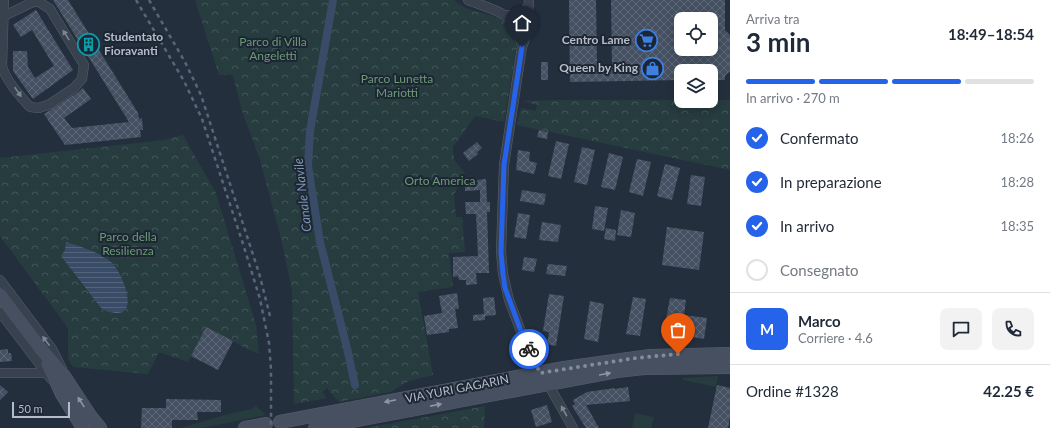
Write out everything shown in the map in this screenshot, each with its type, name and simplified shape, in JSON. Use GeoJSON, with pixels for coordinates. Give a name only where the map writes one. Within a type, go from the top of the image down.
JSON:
{"type":"FeatureCollection","features":[{"type":"Feature","properties":{"kind":"main road"},"geometry":{"type":"LineString","coordinates":[[0,295],[39,355],[83,428]]}},
{"type":"Feature","properties":{"kind":"main road","name":"VIA YURI GAGARIN"},"geometry":{"type":"LineString","coordinates":[[280,422],[540,373],[650,356],[730,354]]}},
{"type":"Feature","properties":{"kind":"main road"},"geometry":{"type":"LineString","coordinates":[[39,355],[64,376],[100,428]]}},
{"type":"Feature","properties":{"kind":"main road","name":"VIA YURI GAGARIN"},"geometry":{"type":"LineString","coordinates":[[315,428],[616,371],[644,368],[730,367]]}},
{"type":"Feature","properties":{"kind":"main road"},"geometry":{"type":"LineString","coordinates":[[245,428],[266,424]]}},
{"type":"Feature","properties":{"kind":"street"},"geometry":{"type":"LineString","coordinates":[[468,0],[505,15],[522,14],[529,2]]}},
{"type":"Feature","properties":{"kind":"street"},"geometry":{"type":"LineString","coordinates":[[3,2],[4,16],[2,66],[4,73],[30,108],[39,108],[50,104],[74,88],[82,79],[84,65],[50,9],[39,2],[33,2],[4,16]]}},
{"type":"Feature","properties":{"kind":"street"},"geometry":{"type":"LineString","coordinates":[[529,2],[526,36],[522,47],[504,165],[502,263],[504,283],[522,334],[540,373],[548,384],[573,428]]}},
{"type":"Feature","properties":{"kind":"street"},"geometry":{"type":"LineString","coordinates":[[505,15],[515,25],[522,47]]}},
{"type":"Feature","properties":{"kind":"street"},"geometry":{"type":"LineString","coordinates":[[0,280],[52,349],[59,361],[64,376]]}},
{"type":"Feature","properties":{"kind":"street"},"geometry":{"type":"LineString","coordinates":[[0,312],[39,355],[46,373],[62,394]]}},
{"type":"Feature","properties":{"kind":"street"},"geometry":{"type":"LineString","coordinates":[[26,373],[32,370],[39,355]]}},
{"type":"Feature","properties":{"kind":"street"},"geometry":{"type":"LineString","coordinates":[[0,373],[46,373]]}},
{"type":"Feature","properties":{"kind":"green space","name":"Parco Lunetta Mariotti"},"geometry":{"type":"Polygon","coordinates":[[[195,0],[454,0],[471,10],[499,19],[507,24],[513,32],[517,44],[504,122],[475,116],[453,147],[454,160],[465,173],[454,195],[456,217],[462,217],[465,252],[449,253],[453,287],[418,292],[433,375],[409,381],[390,392],[339,402],[327,388],[322,392],[327,398],[294,404],[292,290],[281,238],[260,160],[242,111],[233,75],[219,75],[195,0]]]}},
{"type":"Feature","properties":{"kind":"green space"},"geometry":{"type":"Polygon","coordinates":[[[674,100],[674,108],[718,108],[718,100],[730,100],[730,170],[517,125],[521,108],[536,111],[537,105],[523,101],[674,100]]]}},
{"type":"Feature","properties":{"kind":"green space","name":"Parco della Resilienza"},"geometry":{"type":"Polygon","coordinates":[[[183,135],[216,193],[256,325],[259,354],[206,327],[188,362],[159,352],[148,374],[73,367],[68,359],[68,328],[0,236],[0,158],[164,140],[183,135]]]}},
{"type":"Feature","properties":{"kind":"green space"},"geometry":{"type":"Polygon","coordinates":[[[718,376],[716,387],[683,380],[682,378],[718,376]]]}},
{"type":"Feature","properties":{"kind":"green space"},"geometry":{"type":"Polygon","coordinates":[[[256,406],[266,415],[202,428],[180,428],[232,413],[252,409],[256,406]]]}},
{"type":"Feature","properties":{"kind":"green space"},"geometry":{"type":"Polygon","coordinates":[[[485,406],[484,428],[366,428],[485,406]]]}},
{"type":"Feature","properties":{"kind":"green space"},"geometry":{"type":"Polygon","coordinates":[[[635,413],[654,417],[651,428],[632,428],[635,413]]]}},
{"type":"Feature","properties":{"kind":"water"},"geometry":{"type":"Polygon","coordinates":[[[66,242],[103,256],[117,269],[124,284],[128,301],[126,308],[122,312],[115,313],[101,308],[61,256],[65,250],[66,242]]]}},
{"type":"Feature","properties":{"kind":"building","name":"Studentato Fioravanti"},"geometry":{"type":"Polygon","coordinates":[[[53,0],[68,0],[138,113],[139,119],[142,118],[143,130],[140,130],[141,137],[65,145],[44,114],[83,88],[91,99],[64,118],[72,128],[129,122],[53,0]]]}},
{"type":"Feature","properties":{"kind":"building","name":"Centro Lame"},"geometry":{"type":"Polygon","coordinates":[[[569,0],[596,0],[597,66],[612,65],[611,0],[725,0],[725,30],[730,35],[730,71],[725,76],[725,80],[718,80],[718,64],[674,64],[674,80],[570,82],[569,0]]]}},
{"type":"Feature","properties":{"kind":"building"},"geometry":{"type":"Polygon","coordinates":[[[36,10],[73,70],[33,99],[13,71],[13,51],[27,51],[28,67],[35,78],[54,66],[32,30],[21,37],[13,25],[36,10]]]}},
{"type":"Feature","properties":{"kind":"building"},"geometry":{"type":"Polygon","coordinates":[[[541,62],[548,62],[548,80],[541,80],[541,62]]]}},
{"type":"Feature","properties":{"kind":"building"},"geometry":{"type":"Polygon","coordinates":[[[539,130],[548,132],[547,139],[537,137],[539,130]]]}},
{"type":"Feature","properties":{"kind":"building"},"geometry":{"type":"Polygon","coordinates":[[[556,141],[569,144],[561,179],[548,176],[556,141]]]}},
{"type":"Feature","properties":{"kind":"building"},"geometry":{"type":"Polygon","coordinates":[[[477,142],[482,148],[477,152],[478,154],[469,161],[463,153],[477,142]]]}},
{"type":"Feature","properties":{"kind":"building"},"geometry":{"type":"Polygon","coordinates":[[[582,147],[595,150],[587,185],[574,182],[582,147]]]}},
{"type":"Feature","properties":{"kind":"building"},"geometry":{"type":"Polygon","coordinates":[[[518,150],[530,152],[529,161],[537,163],[534,174],[516,170],[518,150]]]}},
{"type":"Feature","properties":{"kind":"building"},"geometry":{"type":"Polygon","coordinates":[[[609,153],[623,157],[615,190],[601,187],[609,153]]]}},
{"type":"Feature","properties":{"kind":"building"},"geometry":{"type":"Polygon","coordinates":[[[637,159],[651,162],[643,196],[629,192],[637,159]]]}},
{"type":"Feature","properties":{"kind":"building"},"geometry":{"type":"Polygon","coordinates":[[[665,164],[680,168],[672,200],[657,196],[665,164]]]}},
{"type":"Feature","properties":{"kind":"building"},"geometry":{"type":"Polygon","coordinates":[[[691,175],[705,177],[701,206],[687,204],[691,175]]]}},
{"type":"Feature","properties":{"kind":"building"},"geometry":{"type":"Polygon","coordinates":[[[486,179],[487,202],[490,202],[490,212],[487,212],[489,273],[476,273],[477,284],[466,285],[466,280],[459,280],[458,276],[453,277],[453,257],[478,256],[476,214],[466,214],[465,202],[480,202],[480,190],[465,191],[465,185],[478,184],[477,180],[486,179]]]}},
{"type":"Feature","properties":{"kind":"building"},"geometry":{"type":"Polygon","coordinates":[[[522,190],[546,194],[544,205],[520,201],[522,190]]]}},
{"type":"Feature","properties":{"kind":"building"},"geometry":{"type":"Polygon","coordinates":[[[595,206],[608,208],[604,231],[592,229],[595,206]]]}},
{"type":"Feature","properties":{"kind":"building"},"geometry":{"type":"Polygon","coordinates":[[[621,210],[635,213],[631,237],[617,235],[621,210]]]}},
{"type":"Feature","properties":{"kind":"building"},"geometry":{"type":"Polygon","coordinates":[[[518,213],[530,215],[526,239],[514,237],[518,213]]]}},
{"type":"Feature","properties":{"kind":"building"},"geometry":{"type":"Polygon","coordinates":[[[542,222],[561,225],[558,242],[539,240],[542,222]]]}},
{"type":"Feature","properties":{"kind":"building"},"geometry":{"type":"Polygon","coordinates":[[[667,227],[704,232],[699,270],[662,265],[667,227]]]}},
{"type":"Feature","properties":{"kind":"building"},"geometry":{"type":"Polygon","coordinates":[[[606,228],[616,230],[615,241],[604,239],[606,228]]]}},
{"type":"Feature","properties":{"kind":"building"},"geometry":{"type":"Polygon","coordinates":[[[524,257],[537,259],[534,272],[522,270],[524,257]]]}},
{"type":"Feature","properties":{"kind":"building"},"geometry":{"type":"Polygon","coordinates":[[[548,264],[567,266],[565,276],[546,274],[548,264]]]}},
{"type":"Feature","properties":{"kind":"building"},"geometry":{"type":"Polygon","coordinates":[[[457,293],[459,309],[455,309],[458,328],[449,329],[449,332],[427,335],[424,316],[442,313],[439,296],[457,293]]]}},
{"type":"Feature","properties":{"kind":"building"},"geometry":{"type":"Polygon","coordinates":[[[549,294],[564,296],[556,346],[547,344],[549,332],[543,331],[549,294]]]}},
{"type":"Feature","properties":{"kind":"building"},"geometry":{"type":"Polygon","coordinates":[[[494,297],[496,315],[485,316],[485,320],[473,321],[473,315],[484,314],[483,298],[494,297]]]}},
{"type":"Feature","properties":{"kind":"building"},"geometry":{"type":"Polygon","coordinates":[[[633,297],[646,299],[640,336],[626,334],[633,297]]]}},
{"type":"Feature","properties":{"kind":"building"},"geometry":{"type":"Polygon","coordinates":[[[670,298],[686,300],[684,315],[707,318],[704,339],[687,336],[690,323],[666,319],[670,298]]]}},
{"type":"Feature","properties":{"kind":"building"},"geometry":{"type":"Polygon","coordinates":[[[590,301],[604,304],[598,342],[584,339],[590,301]]]}},
{"type":"Feature","properties":{"kind":"building"},"geometry":{"type":"Polygon","coordinates":[[[206,327],[233,341],[218,370],[191,356],[206,327]]]}},
{"type":"Feature","properties":{"kind":"building"},"geometry":{"type":"Polygon","coordinates":[[[8,349],[8,353],[11,353],[12,361],[0,362],[0,350],[8,349]]]}},
{"type":"Feature","properties":{"kind":"building"},"geometry":{"type":"Polygon","coordinates":[[[0,385],[8,392],[0,400],[0,385]]]}},
{"type":"Feature","properties":{"kind":"building"},"geometry":{"type":"Polygon","coordinates":[[[717,385],[730,388],[730,417],[728,428],[708,428],[717,385]]]}},
{"type":"Feature","properties":{"kind":"building"},"geometry":{"type":"Polygon","coordinates":[[[628,387],[630,401],[586,405],[599,428],[586,428],[572,406],[575,404],[573,400],[587,392],[628,387]]]}},
{"type":"Feature","properties":{"kind":"building"},"geometry":{"type":"Polygon","coordinates":[[[166,399],[221,400],[221,412],[197,412],[198,420],[172,420],[172,428],[141,428],[142,408],[166,408],[166,399]]]}},
{"type":"Feature","properties":{"kind":"building"},"geometry":{"type":"Polygon","coordinates":[[[547,405],[552,422],[536,427],[531,410],[547,405]]]}},
{"type":"Feature","properties":{"kind":"waterway","name":"Canale Navile"},"geometry":{"type":"LineString","coordinates":[[333,0],[310,131],[308,165],[320,242],[355,385]]}},
{"type":"Feature","properties":{"kind":"railway"},"geometry":{"type":"LineString","coordinates":[[136,0],[184,81],[202,119],[244,247],[260,299],[269,343],[271,369],[271,428]]}},
{"type":"Feature","properties":{"kind":"railway"},"geometry":{"type":"LineString","coordinates":[[149,0],[185,62],[201,95],[259,273],[270,316]]}},
{"type":"Feature","properties":{"kind":"way so far"},"geometry":{"type":"LineString","coordinates":[[529,349],[540,373],[564,368],[650,356],[678,354]]}},
{"type":"Feature","properties":{"kind":"place","name":"Centro Lame"},"geometry":{"type":"Point","coordinates":[646,40]}},
{"type":"Feature","properties":{"kind":"place","name":"Studentato Fioravanti"},"geometry":{"type":"Point","coordinates":[88,44]}},
{"type":"Feature","properties":{"kind":"place","name":"Queen by King"},"geometry":{"type":"Point","coordinates":[653,68]}},
{"type":"Feature","properties":{"kind":"route"},"geometry":{"type":"LineString","coordinates":[[522,47],[504,165],[501,252],[505,288],[529,349]]}},
{"type":"Feature","properties":{"kind":"park label","name":"Parco di Villa Angeletti"},"geometry":{"type":"Point","coordinates":[273,49]}},
{"type":"Feature","properties":{"kind":"park label","name":"Orto America"},"geometry":{"type":"Point","coordinates":[440,181]}}]}
